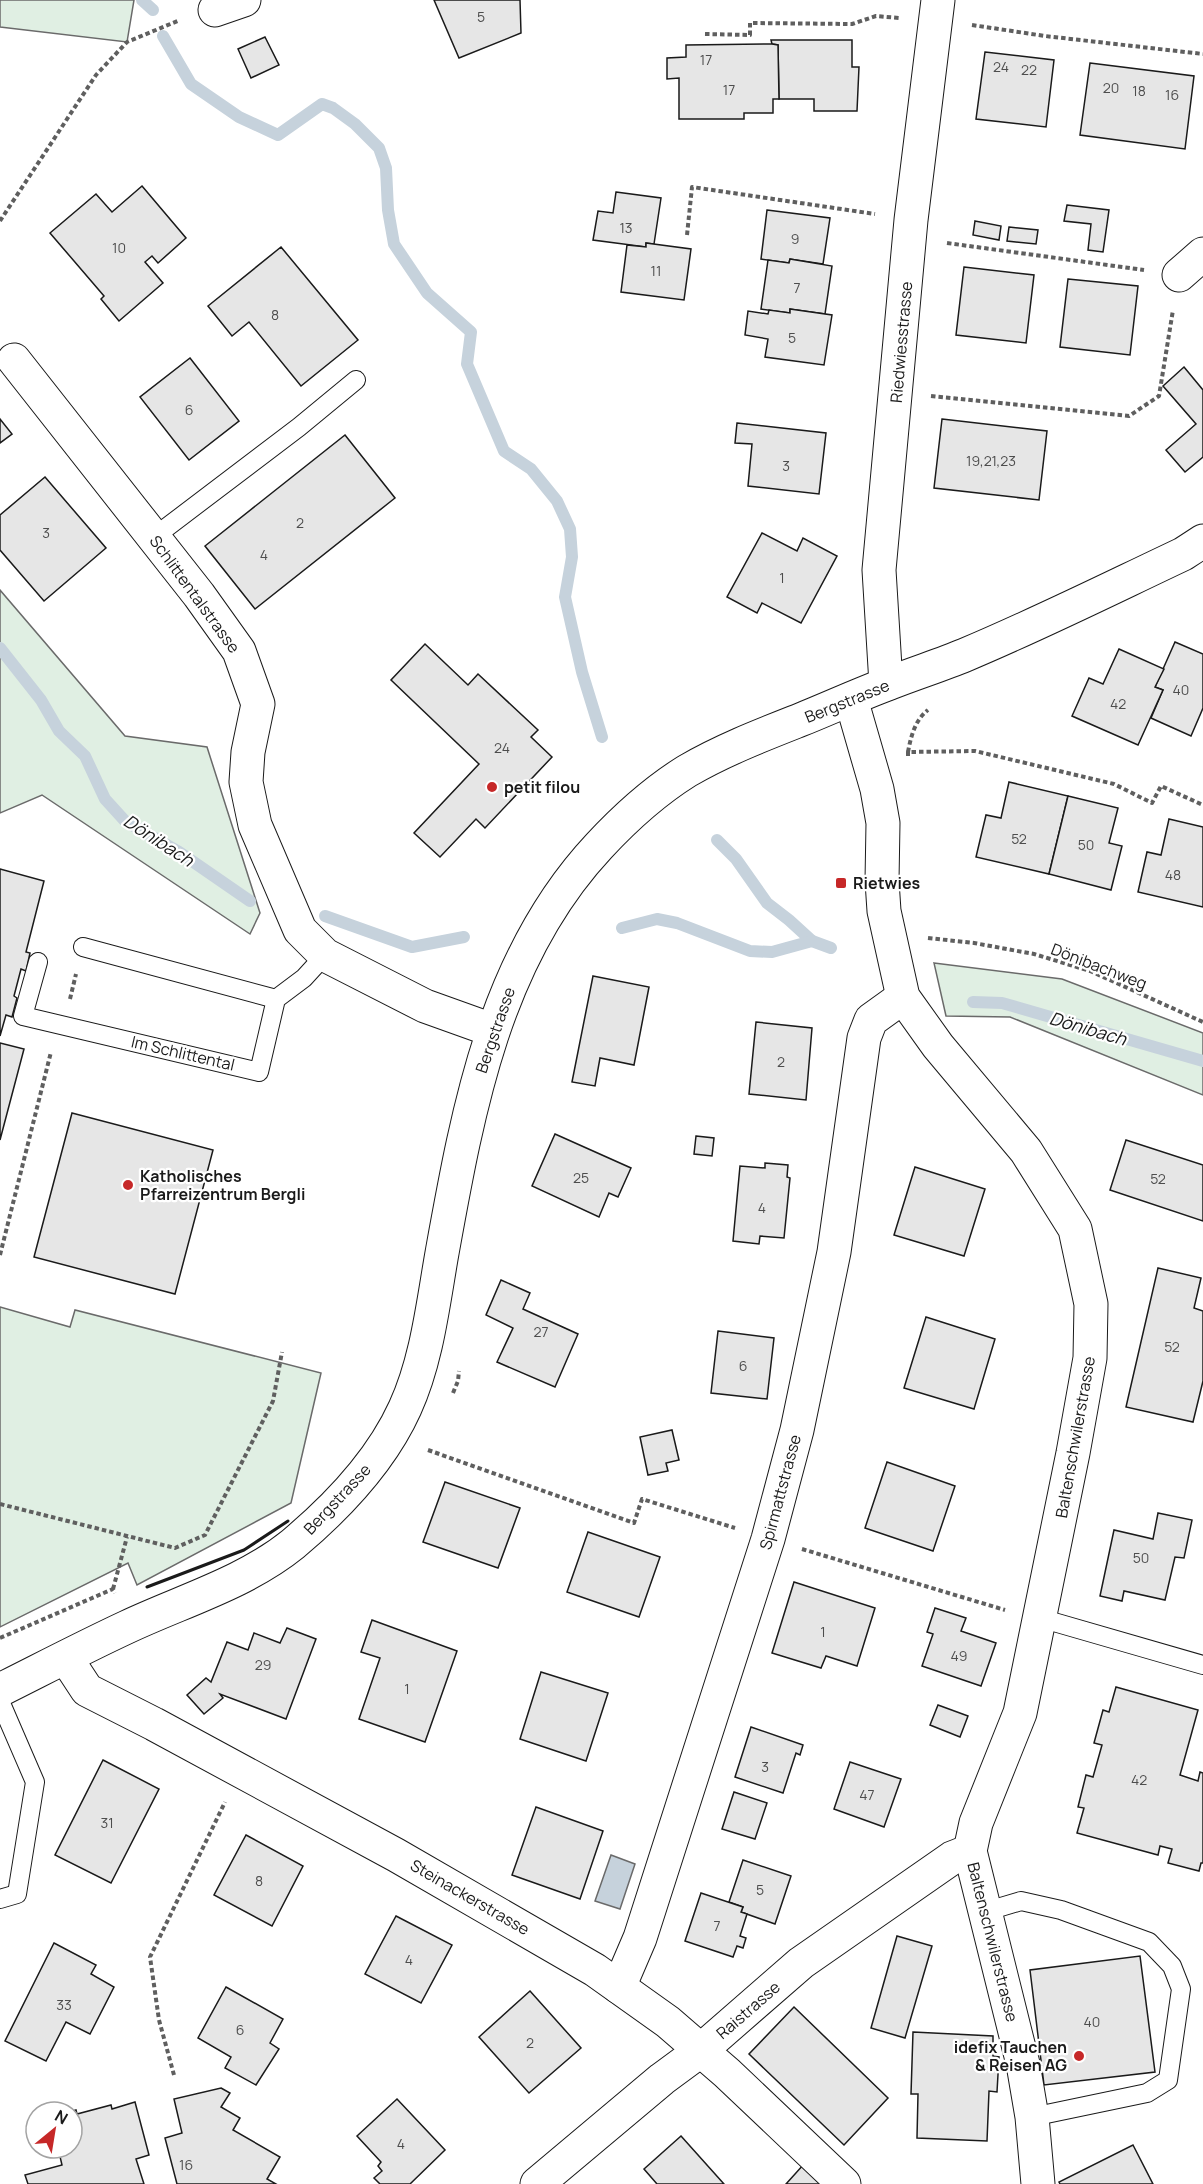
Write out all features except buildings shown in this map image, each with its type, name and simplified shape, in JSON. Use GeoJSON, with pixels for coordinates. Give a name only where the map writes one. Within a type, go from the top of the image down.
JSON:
{"type":"FeatureCollection","features":[{"type":"Feature","properties":{"kind":"street","name":"Riedwiesstrasse"},"geometry":{"type":"LineString","coordinates":[[886,684],[879,570],[897,393],[911,220],[937,10]]}},
{"type":"Feature","properties":{"kind":"street","name":"Schlittentalstrasse"},"geometry":{"type":"LineString","coordinates":[[14,360],[154,537],[239,651],[258,704],[248,752],[246,782],[255,825],[300,930],[325,955],[425,1006],[492,1030]]}},
{"type":"Feature","properties":{"kind":"street","name":"Bergstrasse"},"geometry":{"type":"LineString","coordinates":[[0,1690],[126,1628],[241,1577],[275,1558],[334,1506],[376,1456],[404,1410],[420,1367],[471,1104],[492,1030],[519,966],[541,925],[582,865],[622,823],[683,774],[705,761],[756,737],[886,684],[963,656],[1047,619],[1183,554],[1203,541]]}},
{"type":"Feature","properties":{"kind":"street","name":"Baltenschwilerstrasse"},"geometry":{"type":"LineString","coordinates":[[851,699],[883,823],[884,911],[903,997],[938,1046],[1026,1151],[1075,1229],[1091,1304],[1090,1358],[1020,1713],[976,1823],[970,1851],[1023,2064],[1032,2117],[1038,2184]]}},
{"type":"Feature","properties":{"kind":"street","name":"Spirmattstrasse"},"geometry":{"type":"LineString","coordinates":[[619,1987],[640,1938],[768,1539],[797,1430],[834,1252],[864,1038],[871,1020],[903,997]]}},
{"type":"Feature","properties":{"kind":"street","name":"Steinackerstrasse"},"geometry":{"type":"LineString","coordinates":[[66,1658],[87,1690],[396,1855],[595,1970],[668,2022],[727,2073],[844,2184]]}},
{"type":"Feature","properties":{"kind":"street","name":"Raistrasse"},"geometry":{"type":"LineString","coordinates":[[537,2184],[662,2079],[700,2051],[801,1963],[952,1858],[970,1851]]}},
{"type":"Feature","properties":{"kind":"lane"},"geometry":{"type":"LineString","coordinates":[[154,537],[299,427],[356,380]]}},
{"type":"Feature","properties":{"kind":"lane"},"geometry":{"type":"LineString","coordinates":[[83,947],[276,999],[304,978],[325,955]]}},
{"type":"Feature","properties":{"kind":"lane","name":"Im Schlittental"},"geometry":{"type":"LineString","coordinates":[[38,962],[23,1016],[259,1072],[276,999]]}},
{"type":"Feature","properties":{"kind":"lane"},"geometry":{"type":"LineString","coordinates":[[1040,1618],[1203,1665]]}},
{"type":"Feature","properties":{"kind":"lane"},"geometry":{"type":"LineString","coordinates":[[0,1701],[35,1782],[17,1894],[0,1899]]}},
{"type":"Feature","properties":{"kind":"lane"},"geometry":{"type":"LineString","coordinates":[[984,1912],[1021,1901],[1060,1910],[1149,1942],[1172,1965],[1181,1989],[1168,2080],[1147,2093],[1032,2117]]}},
{"type":"Feature","properties":{"kind":"path"},"geometry":{"type":"LineString","coordinates":[[0,221],[96,75],[127,42],[171,22],[230,5]]}},
{"type":"Feature","properties":{"kind":"path"},"geometry":{"type":"LineString","coordinates":[[705,34],[750,35],[750,23],[852,24],[876,16],[937,10],[1046,36],[1203,54]]}},
{"type":"Feature","properties":{"kind":"path"},"geometry":{"type":"LineString","coordinates":[[687,235],[692,187],[911,220]]}},
{"type":"Feature","properties":{"kind":"path"},"geometry":{"type":"LineString","coordinates":[[897,393],[1129,416],[1159,396],[1177,266],[949,243]]}},
{"type":"Feature","properties":{"kind":"path"},"geometry":{"type":"LineString","coordinates":[[926,751],[975,751],[1114,784],[1152,803],[1161,786],[1203,805]]}},
{"type":"Feature","properties":{"kind":"path","name":"Dönibachweg"},"geometry":{"type":"LineString","coordinates":[[948,940],[1034,954],[1090,971],[1203,1022]]}},
{"type":"Feature","properties":{"kind":"path"},"geometry":{"type":"LineString","coordinates":[[0,1255],[83,947]]}},
{"type":"Feature","properties":{"kind":"path"},"geometry":{"type":"LineString","coordinates":[[0,1504],[176,1548],[205,1535],[273,1401],[282,1352]]}},
{"type":"Feature","properties":{"kind":"path"},"geometry":{"type":"LineString","coordinates":[[428,1450],[634,1523],[642,1499],[768,1539]]}},
{"type":"Feature","properties":{"kind":"path"},"geometry":{"type":"LineString","coordinates":[[119,1601],[113,1589],[127,1537]]}},
{"type":"Feature","properties":{"kind":"path"},"geometry":{"type":"LineString","coordinates":[[805,1549],[994,1607]]}},
{"type":"Feature","properties":{"kind":"path"},"geometry":{"type":"LineString","coordinates":[[0,1638],[113,1589]]}},
{"type":"Feature","properties":{"kind":"path"},"geometry":{"type":"LineString","coordinates":[[174,2075],[159,2020],[150,1957],[240,1772]]}},
{"type":"Feature","properties":{"kind":"green space"},"geometry":{"type":"Polygon","coordinates":[[[0,0],[134,0],[127,42],[0,27],[0,0]]]}},
{"type":"Feature","properties":{"kind":"green space"},"geometry":{"type":"Polygon","coordinates":[[[0,590],[125,736],[207,747],[260,913],[250,934],[42,795],[0,813],[0,590]]]}},
{"type":"Feature","properties":{"kind":"green space"},"geometry":{"type":"Polygon","coordinates":[[[934,963],[1062,979],[1203,1033],[1203,1095],[1010,1017],[946,1016],[934,963]]]}},
{"type":"Feature","properties":{"kind":"green space"},"geometry":{"type":"Polygon","coordinates":[[[0,1307],[70,1327],[75,1310],[321,1373],[291,1503],[137,1585],[128,1563],[0,1627],[0,1307]]]}},
{"type":"Feature","properties":{"kind":"shaded area"},"geometry":{"type":"Polygon","coordinates":[[[611,1855],[635,1864],[620,1909],[595,1901],[611,1855]]]}},
{"type":"Feature","properties":{"kind":"waterway"},"geometry":{"type":"LineString","coordinates":[[142,0],[153,10]]}},
{"type":"Feature","properties":{"kind":"waterway"},"geometry":{"type":"LineString","coordinates":[[163,36],[191,84],[239,117],[278,135],[322,104],[333,108],[355,124],[379,148],[386,168],[388,210],[394,244],[427,293],[471,332],[467,364],[504,451],[531,469],[557,501],[570,529],[572,557],[565,597],[582,672],[602,737]]}},
{"type":"Feature","properties":{"kind":"waterway","name":"Dönibach"},"geometry":{"type":"LineString","coordinates":[[0,648],[41,700],[59,731],[85,756],[105,799],[125,821],[179,852],[250,901]]}},
{"type":"Feature","properties":{"kind":"waterway"},"geometry":{"type":"LineString","coordinates":[[717,840],[736,859],[767,903],[812,941]]}},
{"type":"Feature","properties":{"kind":"waterway","name":"Dönibach"},"geometry":{"type":"LineString","coordinates":[[325,916],[412,947],[464,937]]}},
{"type":"Feature","properties":{"kind":"waterway","name":"Dönibach"},"geometry":{"type":"LineString","coordinates":[[622,928],[657,919],[677,923],[750,951],[772,952],[812,941],[831,948]]}},
{"type":"Feature","properties":{"kind":"waterway","name":"Dönibach"},"geometry":{"type":"LineString","coordinates":[[973,1002],[1002,1003],[1203,1061]]}},
{"type":"Feature","properties":{"kind":"wall"},"geometry":{"type":"LineString","coordinates":[[147,1587],[244,1550],[288,1521]]}},
{"type":"Feature","properties":{"kind":"place","name":"petit filou"},"geometry":{"type":"Point","coordinates":[492,787]}},
{"type":"Feature","properties":{"kind":"place","name":"Rietwies"},"geometry":{"type":"Point","coordinates":[841,883]}},
{"type":"Feature","properties":{"kind":"place","name":"Katholisches Pfarreizentrum Bergli"},"geometry":{"type":"Point","coordinates":[128,1185]}},
{"type":"Feature","properties":{"kind":"place","name":"idefix Tauchen & Reisen AG"},"geometry":{"type":"Point","coordinates":[1079,2056]}}]}
